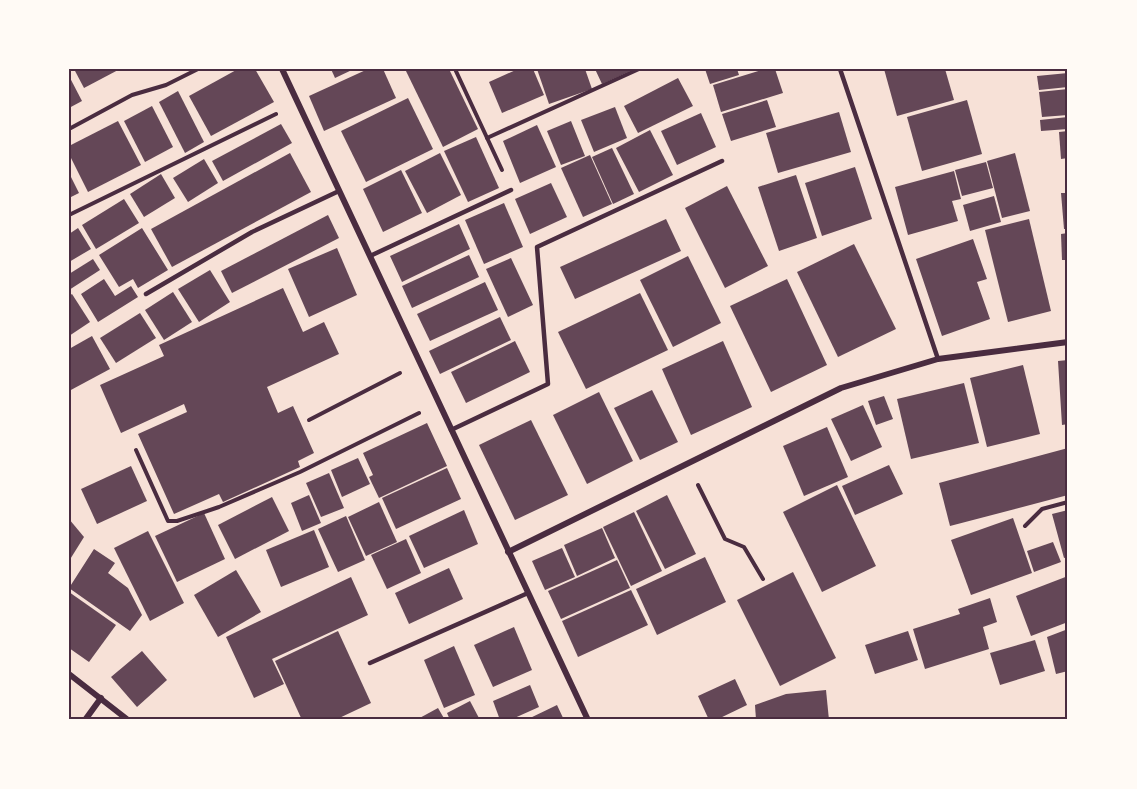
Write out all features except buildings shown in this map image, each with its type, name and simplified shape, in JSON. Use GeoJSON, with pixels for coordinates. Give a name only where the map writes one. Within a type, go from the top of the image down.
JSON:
{"type":"FeatureCollection","features":[{"type":"Feature","properties":{"kind":"street"},"geometry":{"type":"LineString","coordinates":[[282,69],[588,720]]}},
{"type":"Feature","properties":{"kind":"street"},"geometry":{"type":"LineString","coordinates":[[508,552],[840,388],[938,359],[1068,342]]}},
{"type":"Feature","properties":{"kind":"street"},"geometry":{"type":"LineString","coordinates":[[69,674],[128,720]]}},
{"type":"Feature","properties":{"kind":"street"},"geometry":{"type":"LineString","coordinates":[[85,720],[101,698]]}},
{"type":"Feature","properties":{"kind":"lane"},"geometry":{"type":"LineString","coordinates":[[840,69],[938,359]]}},
{"type":"Feature","properties":{"kind":"lane"},"geometry":{"type":"LineString","coordinates":[[451,430],[548,384],[537,247],[722,161]]}},
{"type":"Feature","properties":{"kind":"lane"},"geometry":{"type":"LineString","coordinates":[[370,256],[511,190]]}},
{"type":"Feature","properties":{"kind":"lane"},"geometry":{"type":"LineString","coordinates":[[146,294],[252,232],[339,191]]}},
{"type":"Feature","properties":{"kind":"lane"},"geometry":{"type":"LineString","coordinates":[[370,663],[528,593]]}},
{"type":"Feature","properties":{"kind":"path"},"geometry":{"type":"LineString","coordinates":[[69,129],[132,95],[166,85],[198,69]]}},
{"type":"Feature","properties":{"kind":"path"},"geometry":{"type":"LineString","coordinates":[[455,69],[511,190]]}},
{"type":"Feature","properties":{"kind":"path"},"geometry":{"type":"LineString","coordinates":[[487,138],[639,69]]}},
{"type":"Feature","properties":{"kind":"path"},"geometry":{"type":"LineString","coordinates":[[69,216],[255,126],[297,102]]}},
{"type":"Feature","properties":{"kind":"path"},"geometry":{"type":"LineString","coordinates":[[309,420],[420,364]]}},
{"type":"Feature","properties":{"kind":"path"},"geometry":{"type":"LineString","coordinates":[[136,450],[168,521],[177,521],[219,507],[300,472],[414,415],[439,405]]}},
{"type":"Feature","properties":{"kind":"path"},"geometry":{"type":"LineString","coordinates":[[687,463],[725,539],[744,547],[763,579]]}},
{"type":"Feature","properties":{"kind":"path"},"geometry":{"type":"LineString","coordinates":[[1024,526],[1042,509],[1068,502]]}}]}
